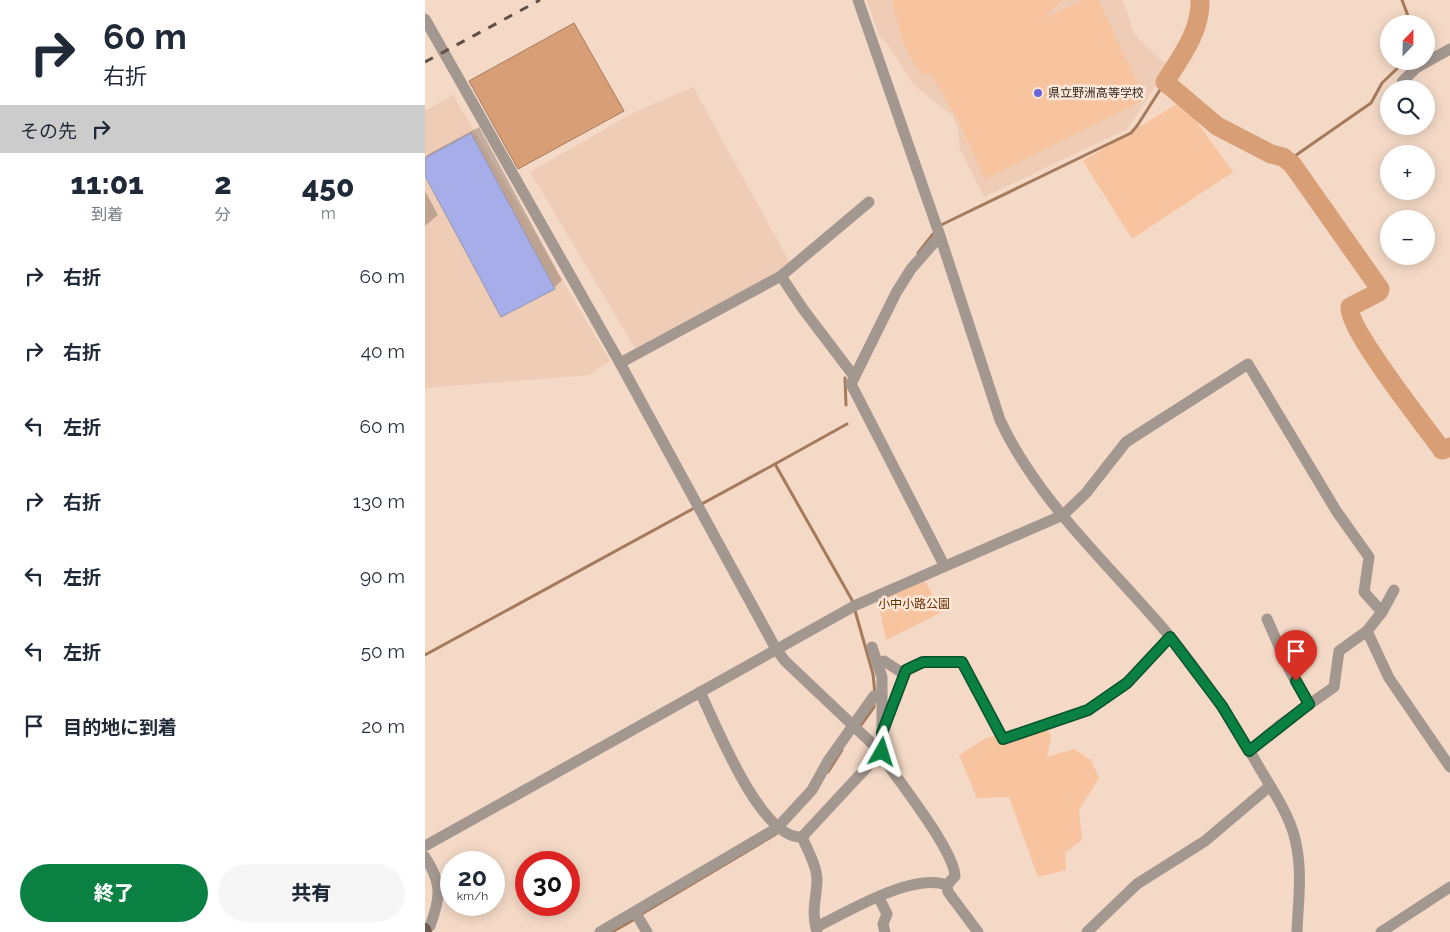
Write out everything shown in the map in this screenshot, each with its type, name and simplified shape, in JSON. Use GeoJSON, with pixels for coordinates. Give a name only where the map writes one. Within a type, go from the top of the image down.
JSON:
{"type":"FeatureCollection","features":[{"type":"Feature","properties":{"kind":"street"},"geometry":{"type":"LineString","coordinates":[[858,0],[940,236],[1000,420],[1023,464],[1063,515],[1170,637],[1222,706],[1286,812],[1297,847],[1300,874],[1297,932]]}},
{"type":"Feature","properties":{"kind":"street"},"geometry":{"type":"LineString","coordinates":[[425,19],[619,364],[776,650],[785,661],[881,752],[802,837],[795,837],[777,828],[755,803],[700,692]]}},
{"type":"Feature","properties":{"kind":"street"},"geometry":{"type":"LineString","coordinates":[[1403,80],[1416,68],[1450,49]]}},
{"type":"Feature","properties":{"kind":"street"},"geometry":{"type":"LineString","coordinates":[[619,364],[781,276],[869,202]]}},
{"type":"Feature","properties":{"kind":"street"},"geometry":{"type":"LineString","coordinates":[[940,236],[911,269],[901,285],[853,375],[851,384],[944,566]]}},
{"type":"Feature","properties":{"kind":"street"},"geometry":{"type":"LineString","coordinates":[[781,276],[803,309],[853,375]]}},
{"type":"Feature","properties":{"kind":"street"},"geometry":{"type":"LineString","coordinates":[[425,846],[856,605],[1063,515],[1086,493],[1126,442],[1248,364],[1337,512],[1369,557],[1364,592],[1382,612]]}},
{"type":"Feature","properties":{"kind":"street"},"geometry":{"type":"LineString","coordinates":[[1249,751],[1334,686],[1339,651],[1367,631],[1382,612],[1394,590]]}},
{"type":"Feature","properties":{"kind":"street"},"geometry":{"type":"LineString","coordinates":[[1267,619],[1289,669],[1309,704]]}},
{"type":"Feature","properties":{"kind":"street"},"geometry":{"type":"LineString","coordinates":[[1367,631],[1389,678],[1450,767]]}},
{"type":"Feature","properties":{"kind":"street"},"geometry":{"type":"LineString","coordinates":[[882,733],[906,670],[913,664],[923,662],[962,662],[1003,739],[1088,710],[1127,683],[1170,637]]}},
{"type":"Feature","properties":{"kind":"street"},"geometry":{"type":"LineString","coordinates":[[872,647],[882,677],[882,752],[886,762],[936,835],[955,869],[955,876],[947,885],[948,892],[978,932]]}},
{"type":"Feature","properties":{"kind":"street"},"geometry":{"type":"LineString","coordinates":[[877,664],[885,661],[905,674]]}},
{"type":"Feature","properties":{"kind":"street"},"geometry":{"type":"LineString","coordinates":[[600,932],[777,828],[812,790],[828,761],[874,696],[882,696]]}},
{"type":"Feature","properties":{"kind":"street"},"geometry":{"type":"LineString","coordinates":[[1087,932],[1137,884],[1205,841],[1270,786]]}},
{"type":"Feature","properties":{"kind":"street"},"geometry":{"type":"LineString","coordinates":[[802,837],[815,868],[817,881],[813,913],[817,930],[904,887],[922,884],[947,885]]}},
{"type":"Feature","properties":{"kind":"street"},"geometry":{"type":"LineString","coordinates":[[425,857],[436,874],[439,888],[437,908],[430,926],[425,930]]}},
{"type":"Feature","properties":{"kind":"street"},"geometry":{"type":"LineString","coordinates":[[1381,932],[1450,887]]}},
{"type":"Feature","properties":{"kind":"street"},"geometry":{"type":"LineString","coordinates":[[879,898],[887,914],[883,924],[885,932]]}},
{"type":"Feature","properties":{"kind":"street"},"geometry":{"type":"LineString","coordinates":[[635,912],[647,932]]}},
{"type":"Feature","properties":{"kind":"shaded area","name":"県立野洲高等学校"},"geometry":{"type":"Polygon","coordinates":[[[867,0],[1123,0],[1134,34],[1162,61],[1170,65],[1127,129],[984,197],[960,149],[958,128],[952,115],[914,85],[887,43],[879,36],[867,0]]]}},
{"type":"Feature","properties":{"kind":"shaded area"},"geometry":{"type":"Polygon","coordinates":[[[574,23],[624,111],[518,169],[469,81],[574,23]]]}},
{"type":"Feature","properties":{"kind":"shaded area"},"geometry":{"type":"Polygon","coordinates":[[[693,87],[791,265],[635,348],[530,172],[633,113],[693,87]]]}},
{"type":"Feature","properties":{"kind":"shaded area"},"geometry":{"type":"Polygon","coordinates":[[[453,95],[610,361],[589,375],[425,388],[425,111],[453,95]]]}},
{"type":"Feature","properties":{"kind":"green space","name":"県立野洲高等学校"},"geometry":{"type":"Polygon","coordinates":[[[892,0],[1063,0],[1041,20],[1083,0],[1098,0],[1145,99],[985,179],[957,118],[930,72],[923,75],[911,58],[900,30],[892,0]]]}},
{"type":"Feature","properties":{"kind":"green space"},"geometry":{"type":"Polygon","coordinates":[[[1182,101],[1233,172],[1132,239],[1083,161],[1182,101]]]}},
{"type":"Feature","properties":{"kind":"green space","name":"小中小路公園"},"geometry":{"type":"Polygon","coordinates":[[[923,578],[942,612],[886,640],[878,601],[923,578]]]}},
{"type":"Feature","properties":{"kind":"green space"},"geometry":{"type":"Polygon","coordinates":[[[1043,722],[1051,736],[1047,757],[1074,749],[1091,760],[1099,778],[1079,810],[1082,840],[1065,853],[1066,870],[1038,877],[1009,797],[977,798],[959,755],[986,738],[1043,722]]]}},
{"type":"Feature","properties":{"kind":"building"},"geometry":{"type":"Polygon","coordinates":[[[471,133],[555,289],[501,317],[425,176],[425,158],[471,133]]]}},
{"type":"Feature","properties":{"kind":"waterway"},"geometry":{"type":"LineString","coordinates":[[1200,0],[1194,33],[1165,82],[1217,126],[1271,154],[1283,157],[1292,164],[1380,289],[1379,292],[1350,307],[1352,319],[1389,378],[1442,450],[1450,447]]}},
{"type":"Feature","properties":{"kind":"waterway"},"geometry":{"type":"LineString","coordinates":[[1402,0],[1408,15]]}},
{"type":"Feature","properties":{"kind":"waterway"},"geometry":{"type":"LineString","coordinates":[[1289,160],[1371,103],[1382,83],[1396,70]]}},
{"type":"Feature","properties":{"kind":"waterway"},"geometry":{"type":"LineString","coordinates":[[941,225],[1131,133],[1165,82]]}},
{"type":"Feature","properties":{"kind":"waterway"},"geometry":{"type":"LineString","coordinates":[[918,253],[933,234]]}},
{"type":"Feature","properties":{"kind":"waterway"},"geometry":{"type":"LineString","coordinates":[[845,378],[846,405]]}},
{"type":"Feature","properties":{"kind":"waterway"},"geometry":{"type":"LineString","coordinates":[[847,424],[775,464],[852,600],[873,674],[875,694]]}},
{"type":"Feature","properties":{"kind":"waterway"},"geometry":{"type":"LineString","coordinates":[[425,655],[775,464]]}},
{"type":"Feature","properties":{"kind":"waterway"},"geometry":{"type":"LineString","coordinates":[[861,725],[874,707],[874,703]]}},
{"type":"Feature","properties":{"kind":"waterway"},"geometry":{"type":"LineString","coordinates":[[828,772],[842,750]]}},
{"type":"Feature","properties":{"kind":"waterway"},"geometry":{"type":"LineString","coordinates":[[640,915],[776,834]]}},
{"type":"Feature","properties":{"kind":"waterway"},"geometry":{"type":"LineString","coordinates":[[612,932],[635,919]]}},
{"type":"Feature","properties":{"kind":"railway"},"geometry":{"type":"LineString","coordinates":[[425,62],[540,0]]}},
{"type":"Feature","properties":{"kind":"place","name":"県立野洲高等学校"},"geometry":{"type":"Point","coordinates":[1038,93]}},
{"type":"Feature","properties":{"kind":"route"},"geometry":{"type":"LineString","coordinates":[[882,752],[882,733],[889,719],[906,670],[913,664],[923,662],[962,662],[1003,739],[1058,722],[1088,710],[1127,683],[1170,637],[1193,664],[1222,706],[1249,751],[1309,704],[1296,681]]}}]}
